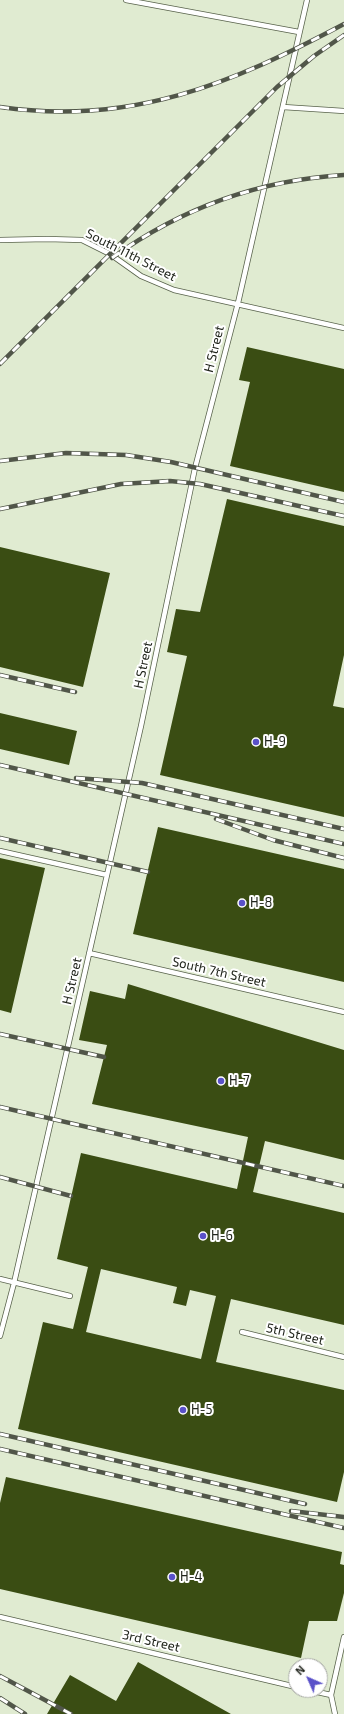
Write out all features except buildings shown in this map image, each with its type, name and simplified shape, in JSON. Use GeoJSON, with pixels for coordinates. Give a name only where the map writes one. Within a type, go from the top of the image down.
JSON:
{"type":"FeatureCollection","features":[{"type":"Feature","properties":{"kind":"lane"},"geometry":{"type":"LineString","coordinates":[[126,0],[299,32]]}},
{"type":"Feature","properties":{"kind":"lane","name":"H Street"},"geometry":{"type":"LineString","coordinates":[[0,1336],[14,1283],[141,726],[195,468],[238,303],[307,0]]}},
{"type":"Feature","properties":{"kind":"lane"},"geometry":{"type":"LineString","coordinates":[[283,107],[344,111]]}},
{"type":"Feature","properties":{"kind":"lane","name":"South 11th Street"},"geometry":{"type":"LineString","coordinates":[[0,240],[47,238],[82,240],[110,254],[141,276],[174,290],[238,303],[344,328]]}},
{"type":"Feature","properties":{"kind":"lane"},"geometry":{"type":"LineString","coordinates":[[0,851],[107,875]]}},
{"type":"Feature","properties":{"kind":"lane","name":"South 7th Street"},"geometry":{"type":"LineString","coordinates":[[89,953],[344,1012]]}},
{"type":"Feature","properties":{"kind":"lane"},"geometry":{"type":"LineString","coordinates":[[0,1279],[70,1296]]}},
{"type":"Feature","properties":{"kind":"lane","name":"5th Street"},"geometry":{"type":"LineString","coordinates":[[242,1332],[344,1357]]}},
{"type":"Feature","properties":{"kind":"lane","name":"3rd Street"},"geometry":{"type":"LineString","coordinates":[[0,1617],[288,1685]]}},
{"type":"Feature","properties":{"kind":"lane"},"geometry":{"type":"LineString","coordinates":[[335,1714],[331,1696],[344,1637]]}},
{"type":"Feature","properties":{"kind":"railway"},"geometry":{"type":"LineString","coordinates":[[0,107],[48,111],[93,110],[137,105],[179,95],[220,82],[261,65],[344,24]]}},
{"type":"Feature","properties":{"kind":"railway"},"geometry":{"type":"LineString","coordinates":[[0,364],[277,87],[314,56],[344,35]]}},
{"type":"Feature","properties":{"kind":"railway"},"geometry":{"type":"LineString","coordinates":[[112,258],[165,225],[222,200],[281,183],[344,175]]}},
{"type":"Feature","properties":{"kind":"railway"},"geometry":{"type":"LineString","coordinates":[[0,461],[66,453],[126,455],[171,462],[344,502]]}},
{"type":"Feature","properties":{"kind":"railway"},"geometry":{"type":"LineString","coordinates":[[0,509],[121,484],[170,481],[200,484],[344,516]]}},
{"type":"Feature","properties":{"kind":"railway"},"geometry":{"type":"LineString","coordinates":[[0,675],[75,692]]}},
{"type":"Feature","properties":{"kind":"railway"},"geometry":{"type":"LineString","coordinates":[[0,765],[344,844]]}},
{"type":"Feature","properties":{"kind":"railway"},"geometry":{"type":"LineString","coordinates":[[76,778],[142,783],[344,829]]}},
{"type":"Feature","properties":{"kind":"railway"},"geometry":{"type":"LineString","coordinates":[[216,819],[273,840],[344,858]]}},
{"type":"Feature","properties":{"kind":"railway"},"geometry":{"type":"LineString","coordinates":[[0,838],[148,872]]}},
{"type":"Feature","properties":{"kind":"railway"},"geometry":{"type":"LineString","coordinates":[[0,1034],[104,1057]]}},
{"type":"Feature","properties":{"kind":"railway"},"geometry":{"type":"LineString","coordinates":[[0,1107],[344,1186]]}},
{"type":"Feature","properties":{"kind":"railway"},"geometry":{"type":"LineString","coordinates":[[0,1177],[71,1196]]}},
{"type":"Feature","properties":{"kind":"railway"},"geometry":{"type":"LineString","coordinates":[[0,1434],[305,1504]]}},
{"type":"Feature","properties":{"kind":"railway"},"geometry":{"type":"LineString","coordinates":[[0,1449],[344,1528]]}},
{"type":"Feature","properties":{"kind":"railway"},"geometry":{"type":"LineString","coordinates":[[291,1511],[344,1517]]}},
{"type":"Feature","properties":{"kind":"railway"},"geometry":{"type":"LineString","coordinates":[[0,1676],[71,1714]]}},
{"type":"Feature","properties":{"kind":"railway"},"geometry":{"type":"LineString","coordinates":[[0,1698],[25,1714]]}},
{"type":"Feature","properties":{"kind":"place","name":"H-9"},"geometry":{"type":"Point","coordinates":[256,742]}},
{"type":"Feature","properties":{"kind":"place","name":"H-8"},"geometry":{"type":"Point","coordinates":[242,903]}},
{"type":"Feature","properties":{"kind":"place","name":"H-7"},"geometry":{"type":"Point","coordinates":[221,1081]}},
{"type":"Feature","properties":{"kind":"place","name":"H-6"},"geometry":{"type":"Point","coordinates":[203,1236]}},
{"type":"Feature","properties":{"kind":"place","name":"H-5"},"geometry":{"type":"Point","coordinates":[183,1410]}},
{"type":"Feature","properties":{"kind":"place","name":"H-4"},"geometry":{"type":"Point","coordinates":[172,1577]}}]}
